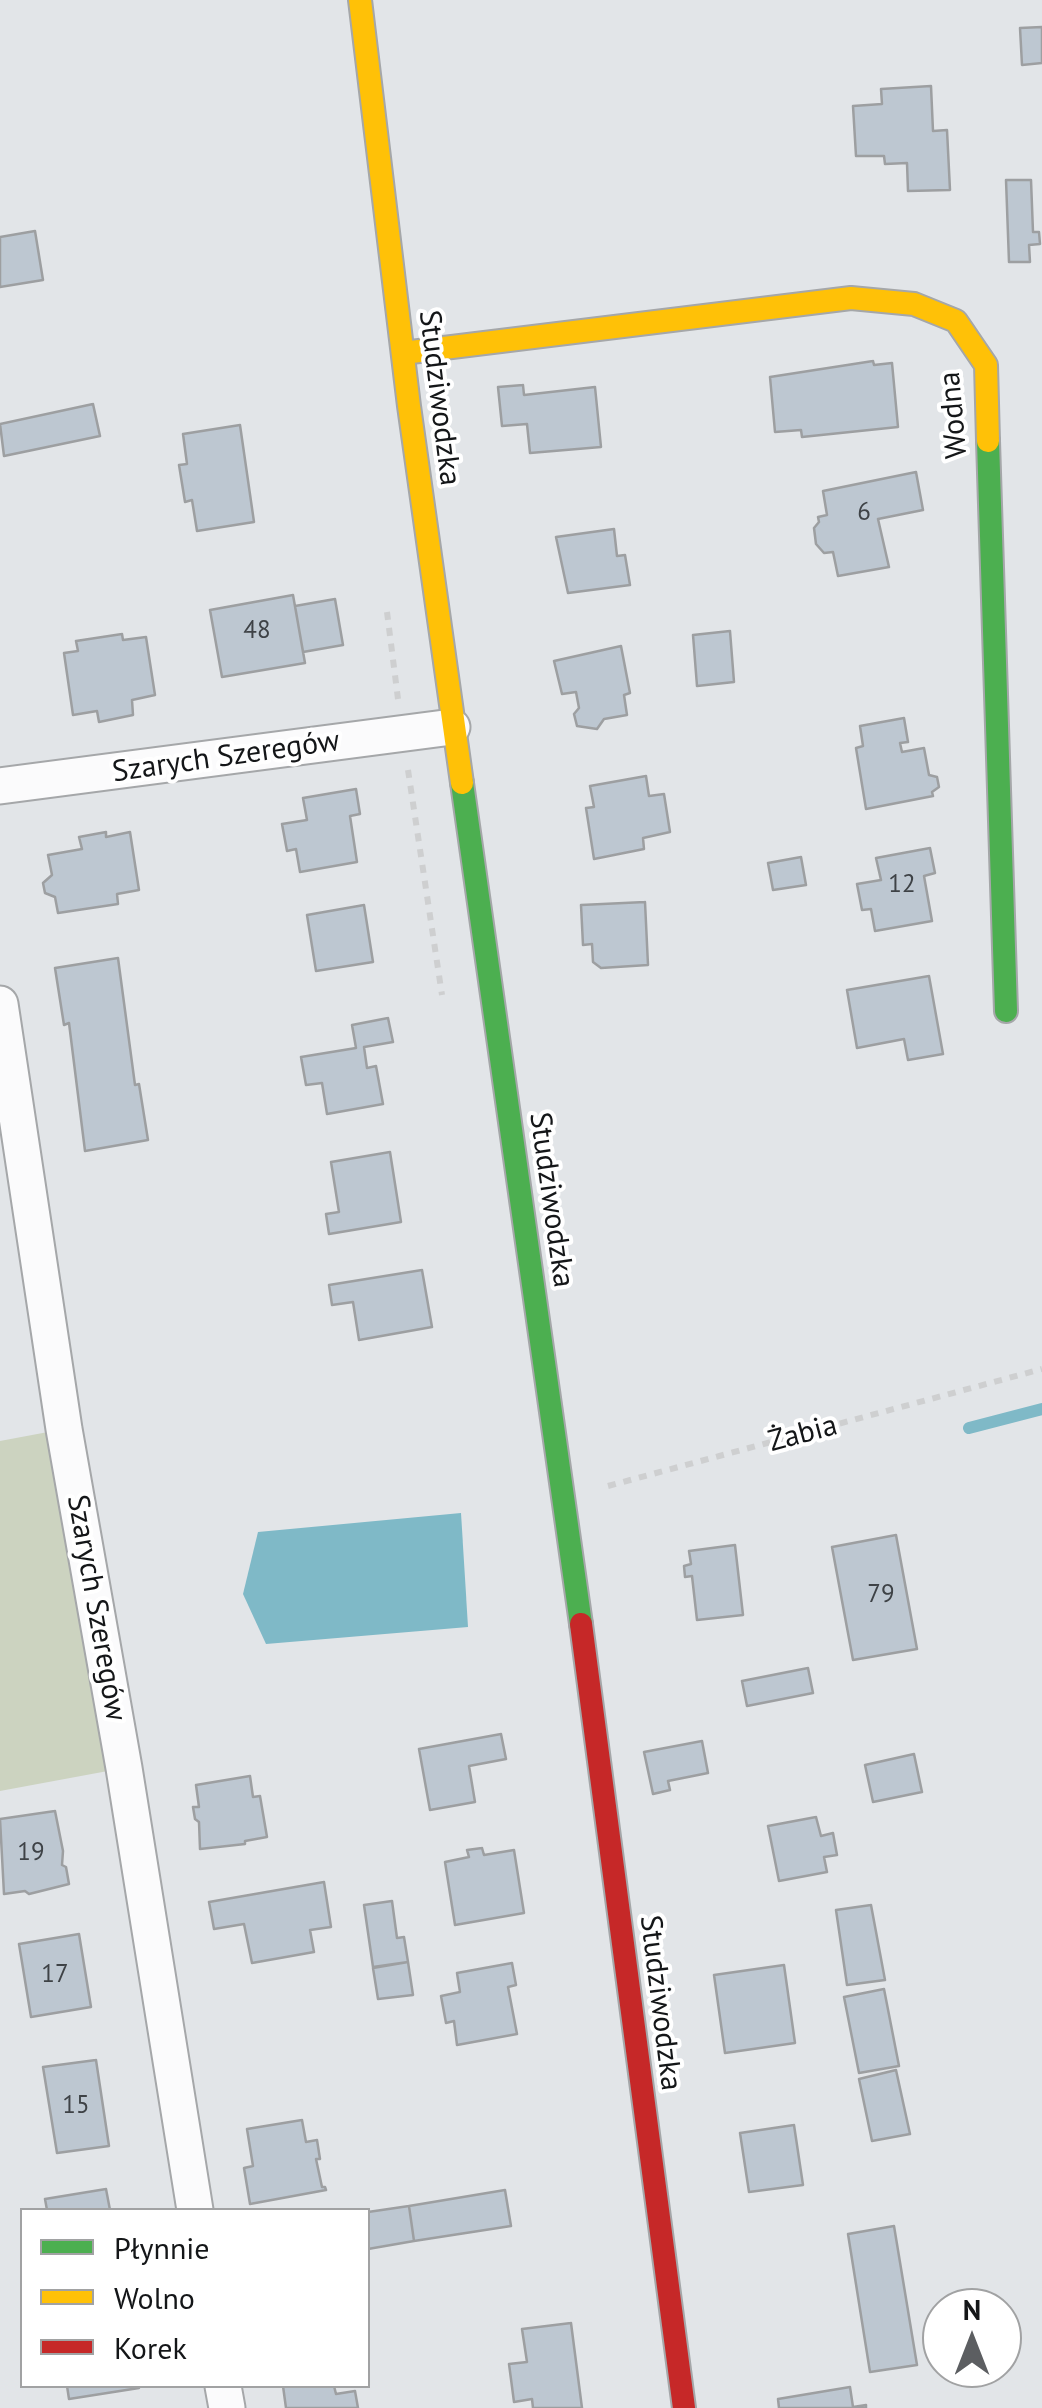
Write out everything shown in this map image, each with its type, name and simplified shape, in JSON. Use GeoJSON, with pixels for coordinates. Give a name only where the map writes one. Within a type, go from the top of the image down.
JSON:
{"type":"FeatureCollection","features":[{"type":"Feature","properties":{"kind":"street","name":"Studziwodzka"},"geometry":{"type":"LineString","coordinates":[[360,0],[452,727],[564,1498],[684,2408]]}},
{"type":"Feature","properties":{"kind":"street","name":"Wodna"},"geometry":{"type":"LineString","coordinates":[[403,353],[851,298],[914,304],[956,321],[986,365],[1006,1011]]}},
{"type":"Feature","properties":{"kind":"street","name":"Szarych Szeregów"},"geometry":{"type":"LineString","coordinates":[[0,786],[452,727]]}},
{"type":"Feature","properties":{"kind":"street","name":"Szarych Szeregów"},"geometry":{"type":"LineString","coordinates":[[0,1004],[64,1430],[195,2208]]}},
{"type":"Feature","properties":{"kind":"path","name":"Żabia"},"geometry":{"type":"LineString","coordinates":[[564,1498],[1042,1370]]}},
{"type":"Feature","properties":{"kind":"green space"},"geometry":{"type":"Polygon","coordinates":[[[64,1429],[124,1768],[0,1791],[0,1441],[64,1429]]]}},
{"type":"Feature","properties":{"kind":"water"},"geometry":{"type":"Polygon","coordinates":[[[461,1513],[468,1627],[266,1644],[243,1594],[258,1532],[461,1513]]]}},
{"type":"Feature","properties":{"kind":"building"},"geometry":{"type":"Polygon","coordinates":[[[1042,27],[1042,63],[1022,65],[1020,28],[1042,27]]]}},
{"type":"Feature","properties":{"kind":"building"},"geometry":{"type":"Polygon","coordinates":[[[931,86],[933,131],[947,130],[950,190],[908,191],[907,163],[885,164],[884,156],[856,156],[853,106],[882,104],[881,89],[931,86]]]}},
{"type":"Feature","properties":{"kind":"building"},"geometry":{"type":"Polygon","coordinates":[[[1006,180],[1031,180],[1033,232],[1039,232],[1040,244],[1029,245],[1030,262],[1009,262],[1006,180]]]}},
{"type":"Feature","properties":{"kind":"building"},"geometry":{"type":"Polygon","coordinates":[[[35,231],[43,280],[0,287],[0,237],[35,231]]]}},
{"type":"Feature","properties":{"kind":"building"},"geometry":{"type":"Polygon","coordinates":[[[873,361],[874,365],[892,363],[898,427],[802,437],[801,430],[775,432],[770,377],[873,361]]]}},
{"type":"Feature","properties":{"kind":"building"},"geometry":{"type":"Polygon","coordinates":[[[523,385],[524,395],[595,387],[601,447],[530,453],[527,424],[502,426],[498,387],[523,385]]]}},
{"type":"Feature","properties":{"kind":"building"},"geometry":{"type":"Polygon","coordinates":[[[93,404],[100,436],[4,456],[0,424],[93,404]]]}},
{"type":"Feature","properties":{"kind":"building"},"geometry":{"type":"Polygon","coordinates":[[[240,425],[254,522],[197,531],[192,500],[185,502],[179,465],[187,464],[183,434],[240,425]]]}},
{"type":"Feature","properties":{"kind":"building"},"geometry":{"type":"Polygon","coordinates":[[[916,472],[923,510],[878,519],[889,567],[838,576],[833,552],[824,553],[816,544],[814,528],[818,517],[827,515],[823,491],[916,472]]]}},
{"type":"Feature","properties":{"kind":"building"},"geometry":{"type":"Polygon","coordinates":[[[614,529],[617,556],[625,555],[630,585],[568,593],[556,537],[614,529]]]}},
{"type":"Feature","properties":{"kind":"building"},"geometry":{"type":"Polygon","coordinates":[[[293,595],[305,663],[222,677],[210,610],[293,595]]]}},
{"type":"Feature","properties":{"kind":"building"},"geometry":{"type":"Polygon","coordinates":[[[335,599],[343,645],[303,652],[295,606],[335,599]]]}},
{"type":"Feature","properties":{"kind":"building"},"geometry":{"type":"Polygon","coordinates":[[[730,631],[734,682],[697,686],[693,635],[730,631]]]}},
{"type":"Feature","properties":{"kind":"building"},"geometry":{"type":"Polygon","coordinates":[[[122,634],[123,640],[146,637],[155,695],[132,700],[133,715],[99,722],[97,711],[73,715],[64,653],[78,651],[76,641],[122,634]]]}},
{"type":"Feature","properties":{"kind":"building"},"geometry":{"type":"Polygon","coordinates":[[[621,646],[630,693],[624,695],[627,715],[604,719],[597,729],[577,726],[576,692],[562,694],[554,661],[621,646]]]}},
{"type":"Feature","properties":{"kind":"building"},"geometry":{"type":"Polygon","coordinates":[[[904,718],[908,742],[900,743],[902,752],[924,748],[929,775],[937,777],[939,787],[932,792],[933,796],[866,809],[856,748],[863,746],[860,726],[904,718]]]}},
{"type":"Feature","properties":{"kind":"building"},"geometry":{"type":"Polygon","coordinates":[[[646,776],[649,796],[664,794],[670,832],[643,838],[644,849],[594,859],[586,808],[594,807],[590,786],[646,776]]]}},
{"type":"Feature","properties":{"kind":"building"},"geometry":{"type":"Polygon","coordinates":[[[356,789],[360,814],[350,816],[357,862],[300,872],[296,849],[287,851],[282,824],[307,820],[303,798],[356,789]]]}},
{"type":"Feature","properties":{"kind":"building"},"geometry":{"type":"Polygon","coordinates":[[[106,832],[106,837],[130,832],[139,890],[117,894],[118,904],[58,913],[55,897],[45,893],[43,883],[52,875],[48,855],[82,849],[79,837],[106,832]]]}},
{"type":"Feature","properties":{"kind":"building"},"geometry":{"type":"Polygon","coordinates":[[[930,848],[935,873],[924,876],[932,921],[875,931],[871,909],[862,910],[857,884],[881,880],[876,858],[930,848]]]}},
{"type":"Feature","properties":{"kind":"building"},"geometry":{"type":"Polygon","coordinates":[[[801,857],[806,885],[773,890],[768,863],[801,857]]]}},
{"type":"Feature","properties":{"kind":"building"},"geometry":{"type":"Polygon","coordinates":[[[645,902],[648,965],[601,968],[593,962],[592,944],[583,945],[581,905],[645,902]]]}},
{"type":"Feature","properties":{"kind":"building"},"geometry":{"type":"Polygon","coordinates":[[[364,905],[373,962],[316,971],[307,915],[364,905]]]}},
{"type":"Feature","properties":{"kind":"building"},"geometry":{"type":"Polygon","coordinates":[[[118,958],[135,1085],[139,1084],[148,1140],[85,1151],[69,1023],[64,1025],[55,968],[118,958]]]}},
{"type":"Feature","properties":{"kind":"building"},"geometry":{"type":"Polygon","coordinates":[[[929,976],[943,1054],[908,1060],[904,1039],[857,1048],[847,990],[929,976]]]}},
{"type":"Feature","properties":{"kind":"building"},"geometry":{"type":"Polygon","coordinates":[[[388,1018],[393,1042],[364,1047],[367,1068],[376,1066],[383,1104],[327,1114],[322,1083],[306,1085],[301,1057],[356,1048],[352,1025],[388,1018]]]}},
{"type":"Feature","properties":{"kind":"building"},"geometry":{"type":"Polygon","coordinates":[[[390,1152],[401,1222],[329,1234],[326,1214],[339,1212],[331,1162],[390,1152]]]}},
{"type":"Feature","properties":{"kind":"building"},"geometry":{"type":"Polygon","coordinates":[[[422,1270],[432,1327],[359,1340],[353,1302],[332,1305],[329,1285],[422,1270]]]}},
{"type":"Feature","properties":{"kind":"building"},"geometry":{"type":"Polygon","coordinates":[[[896,1535],[917,1649],[853,1660],[832,1547],[896,1535]]]}},
{"type":"Feature","properties":{"kind":"building"},"geometry":{"type":"Polygon","coordinates":[[[735,1545],[743,1615],[697,1620],[692,1576],[685,1577],[684,1566],[691,1564],[689,1551],[735,1545]]]}},
{"type":"Feature","properties":{"kind":"building"},"geometry":{"type":"Polygon","coordinates":[[[808,1668],[813,1693],[747,1706],[742,1681],[808,1668]]]}},
{"type":"Feature","properties":{"kind":"building"},"geometry":{"type":"Polygon","coordinates":[[[501,1734],[506,1759],[469,1766],[475,1802],[430,1810],[419,1749],[501,1734]]]}},
{"type":"Feature","properties":{"kind":"building"},"geometry":{"type":"Polygon","coordinates":[[[702,1741],[708,1773],[668,1781],[670,1790],[653,1794],[644,1752],[702,1741]]]}},
{"type":"Feature","properties":{"kind":"building"},"geometry":{"type":"Polygon","coordinates":[[[914,1754],[922,1792],[873,1802],[865,1765],[914,1754]]]}},
{"type":"Feature","properties":{"kind":"building"},"geometry":{"type":"Polygon","coordinates":[[[250,1776],[253,1797],[260,1796],[267,1837],[245,1844],[200,1849],[199,1822],[193,1807],[199,1807],[196,1785],[250,1776]]]}},
{"type":"Feature","properties":{"kind":"building"},"geometry":{"type":"Polygon","coordinates":[[[55,1811],[62,1865],[66,1867],[69,1884],[29,1894],[4,1894],[0,1819],[55,1811]]]}},
{"type":"Feature","properties":{"kind":"building"},"geometry":{"type":"Polygon","coordinates":[[[816,1817],[821,1836],[833,1833],[837,1855],[824,1857],[827,1872],[779,1881],[768,1826],[816,1817]]]}},
{"type":"Feature","properties":{"kind":"building"},"geometry":{"type":"Polygon","coordinates":[[[482,1848],[484,1855],[514,1850],[524,1913],[455,1925],[445,1862],[469,1857],[467,1850],[482,1848]]]}},
{"type":"Feature","properties":{"kind":"building"},"geometry":{"type":"Polygon","coordinates":[[[324,1882],[331,1927],[310,1930],[314,1952],[252,1963],[244,1924],[214,1929],[209,1902],[324,1882]]]}},
{"type":"Feature","properties":{"kind":"building"},"geometry":{"type":"Polygon","coordinates":[[[392,1901],[397,1938],[404,1937],[408,1962],[373,1967],[364,1905],[392,1901]]]}},
{"type":"Feature","properties":{"kind":"building"},"geometry":{"type":"Polygon","coordinates":[[[871,1905],[885,1980],[847,1985],[836,1910],[871,1905]]]}},
{"type":"Feature","properties":{"kind":"building"},"geometry":{"type":"Polygon","coordinates":[[[79,1934],[91,2007],[31,2017],[19,1944],[79,1934]]]}},
{"type":"Feature","properties":{"kind":"building"},"geometry":{"type":"Polygon","coordinates":[[[408,1962],[413,1995],[378,1999],[373,1968],[408,1962]]]}},
{"type":"Feature","properties":{"kind":"building"},"geometry":{"type":"Polygon","coordinates":[[[512,1963],[516,1985],[508,1987],[517,2034],[457,2045],[454,2021],[446,2023],[441,1996],[460,1992],[457,1973],[512,1963]]]}},
{"type":"Feature","properties":{"kind":"building"},"geometry":{"type":"Polygon","coordinates":[[[784,1965],[795,2043],[725,2053],[714,1975],[784,1965]]]}},
{"type":"Feature","properties":{"kind":"building"},"geometry":{"type":"Polygon","coordinates":[[[884,1989],[899,2066],[859,2073],[844,1997],[884,1989]]]}},
{"type":"Feature","properties":{"kind":"building"},"geometry":{"type":"Polygon","coordinates":[[[96,2060],[109,2146],[57,2153],[43,2067],[96,2060]]]}},
{"type":"Feature","properties":{"kind":"building"},"geometry":{"type":"Polygon","coordinates":[[[896,2070],[910,2134],[872,2141],[859,2079],[896,2070]]]}},
{"type":"Feature","properties":{"kind":"building"},"geometry":{"type":"Polygon","coordinates":[[[302,2120],[306,2142],[317,2140],[320,2159],[316,2159],[326,2190],[250,2204],[244,2168],[253,2166],[247,2129],[302,2120]]]}},
{"type":"Feature","properties":{"kind":"building"},"geometry":{"type":"Polygon","coordinates":[[[794,2125],[803,2185],[749,2192],[740,2133],[794,2125]]]}},
{"type":"Feature","properties":{"kind":"building"},"geometry":{"type":"Polygon","coordinates":[[[106,2189],[110,2208],[47,2208],[45,2199],[106,2189]]]}},
{"type":"Feature","properties":{"kind":"building"},"geometry":{"type":"Polygon","coordinates":[[[505,2190],[511,2226],[414,2241],[409,2206],[505,2190]]]}},
{"type":"Feature","properties":{"kind":"building"},"geometry":{"type":"Polygon","coordinates":[[[409,2206],[414,2241],[370,2249],[370,2212],[409,2206]]]}},
{"type":"Feature","properties":{"kind":"building"},"geometry":{"type":"Polygon","coordinates":[[[894,2226],[917,2365],[870,2372],[848,2234],[894,2226]]]}},
{"type":"Feature","properties":{"kind":"building"},"geometry":{"type":"Polygon","coordinates":[[[571,2323],[582,2408],[533,2408],[532,2399],[514,2402],[509,2364],[527,2362],[522,2329],[571,2323]]]}},
{"type":"Feature","properties":{"kind":"building"},"geometry":{"type":"Polygon","coordinates":[[[850,2387],[853,2407],[866,2408],[779,2408],[778,2399],[850,2387]]]}},
{"type":"Feature","properties":{"kind":"building"},"geometry":{"type":"Polygon","coordinates":[[[67,2388],[139,2388],[69,2399],[67,2388]]]}},
{"type":"Feature","properties":{"kind":"building"},"geometry":{"type":"Polygon","coordinates":[[[283,2388],[334,2388],[336,2394],[355,2391],[358,2408],[286,2408],[283,2388]]]}},
{"type":"Feature","properties":{"kind":"waterway"},"geometry":{"type":"LineString","coordinates":[[969,1428],[1042,1409]]}},
{"type":"Feature","properties":{"kind":"traffic: fast"},"geometry":{"type":"LineString","coordinates":[[988,441],[1006,1011]]}},
{"type":"Feature","properties":{"kind":"traffic: fast"},"geometry":{"type":"LineString","coordinates":[[462,783],[581,1624]]}},
{"type":"Feature","properties":{"kind":"traffic: slow"},"geometry":{"type":"LineString","coordinates":[[360,0],[409,406],[462,783]]}},
{"type":"Feature","properties":{"kind":"traffic: slow"},"geometry":{"type":"LineString","coordinates":[[403,353],[851,298],[914,304],[956,321],[986,365],[988,441]]}},
{"type":"Feature","properties":{"kind":"traffic: jam"},"geometry":{"type":"LineString","coordinates":[[581,1624],[684,2408]]}}]}
